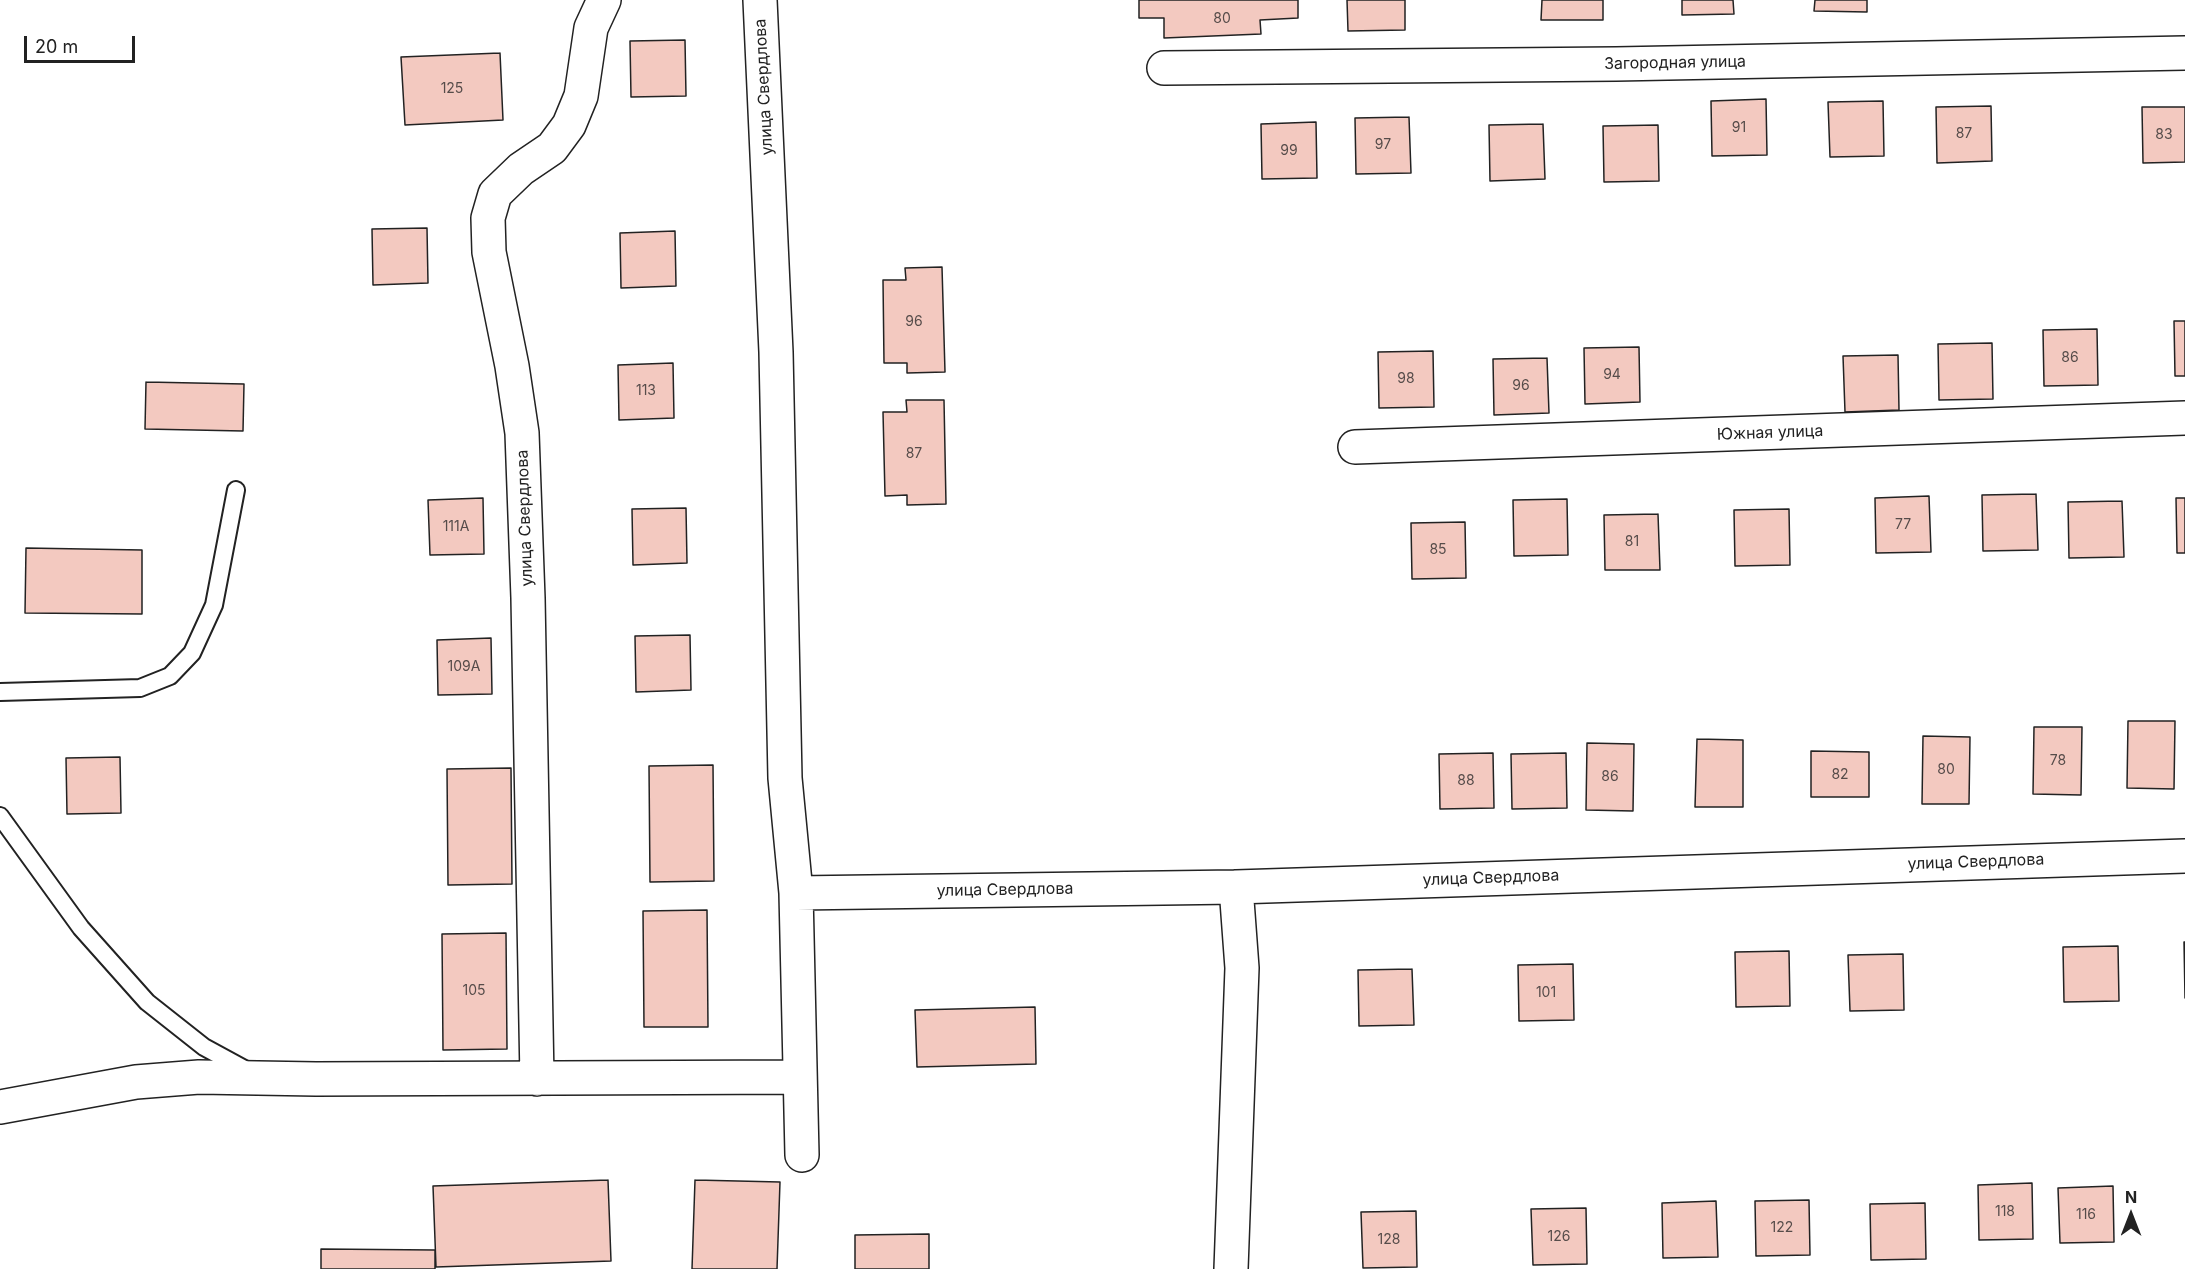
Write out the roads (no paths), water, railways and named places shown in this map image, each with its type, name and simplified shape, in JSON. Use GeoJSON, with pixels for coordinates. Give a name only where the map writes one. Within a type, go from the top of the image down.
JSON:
{"type":"FeatureCollection","features":[{"type":"Feature","properties":{"kind":"street","name":"улица Свердлова"},"geometry":{"type":"LineString","coordinates":[[537,1079],[528,598],[522,433],[512,366],[489,252],[488,218],[495,194],[521,169],[552,148],[569,125],[581,96],[591,28],[604,0]]}},
{"type":"Feature","properties":{"kind":"street","name":"улица Свердлова"},"geometry":{"type":"LineString","coordinates":[[760,0],[776,352],[784,778],[796,893],[802,1155]]}},
{"type":"Feature","properties":{"kind":"street","name":"Загородная улица"},"geometry":{"type":"LineString","coordinates":[[1164,68],[1617,64],[2185,53]]}},
{"type":"Feature","properties":{"kind":"street","name":"Южная улица"},"geometry":{"type":"LineString","coordinates":[[1355,447],[2185,418]]}},
{"type":"Feature","properties":{"kind":"street","name":"улица Свердлова"},"geometry":{"type":"LineString","coordinates":[[796,893],[1236,887],[2185,856]]}},
{"type":"Feature","properties":{"kind":"street"},"geometry":{"type":"LineString","coordinates":[[1231,1269],[1242,968],[1236,887]]}},
{"type":"Feature","properties":{"kind":"street"},"geometry":{"type":"LineString","coordinates":[[0,1107],[136,1082],[199,1077],[537,1079],[800,1077]]}},
{"type":"Feature","properties":{"kind":"lane"},"geometry":{"type":"LineString","coordinates":[[0,692],[140,688],[170,676],[192,653],[214,605],[236,490]]}},
{"type":"Feature","properties":{"kind":"lane"},"geometry":{"type":"LineString","coordinates":[[0,816],[81,928],[147,1002],[204,1047],[258,1077]]}}]}
